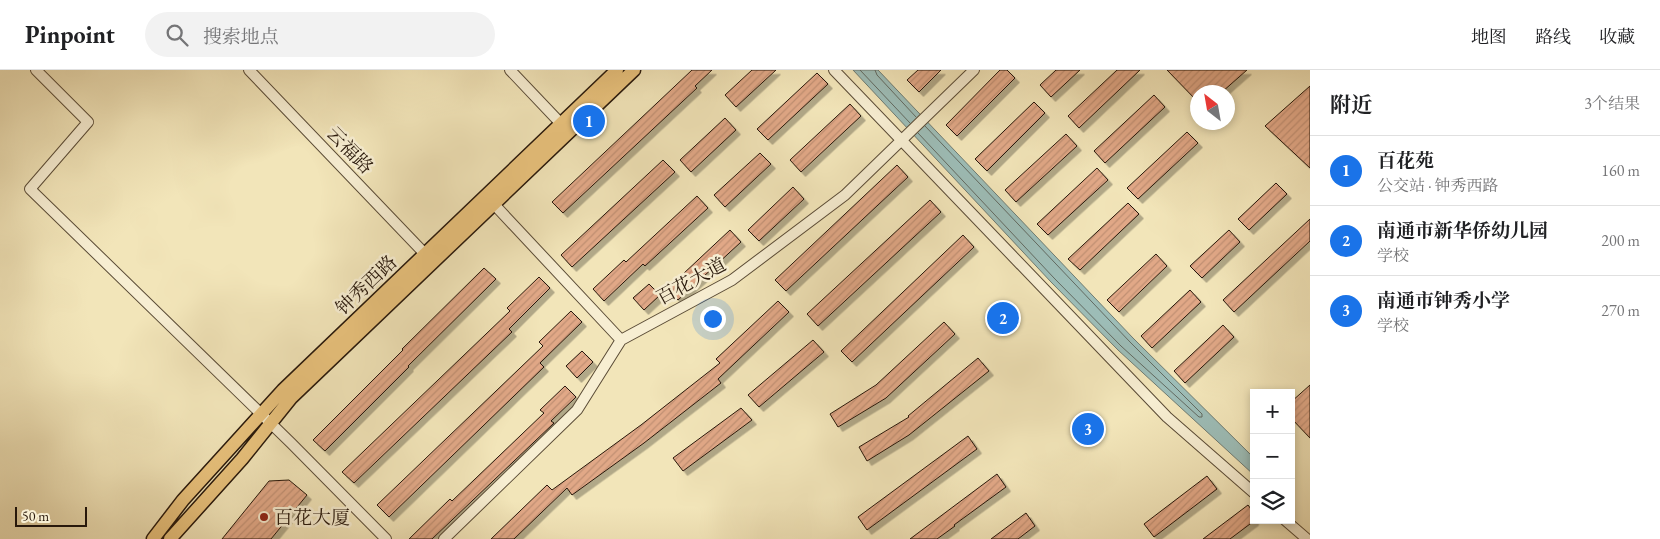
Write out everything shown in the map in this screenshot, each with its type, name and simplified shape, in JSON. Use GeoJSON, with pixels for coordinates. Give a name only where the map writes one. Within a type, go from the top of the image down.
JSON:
{"type":"FeatureCollection","features":[{"type":"Feature","properties":{"kind":"main road","name":"钟秀西路"},"geometry":{"type":"LineString","coordinates":[[565,128],[617,70]]}},
{"type":"Feature","properties":{"kind":"main road","name":"钟秀西路"},"geometry":{"type":"LineString","coordinates":[[170,539],[242,459],[292,398],[490,200],[565,128],[634,70]]}},
{"type":"Feature","properties":{"kind":"main road","name":"钟秀西路"},"geometry":{"type":"LineString","coordinates":[[153,539],[183,500],[282,390],[425,254],[490,200]]}},
{"type":"Feature","properties":{"kind":"street"},"geometry":{"type":"LineString","coordinates":[[36,70],[88,122],[30,189],[386,539]]}},
{"type":"Feature","properties":{"kind":"street","name":"云福路"},"geometry":{"type":"LineString","coordinates":[[249,70],[425,254]]}},
{"type":"Feature","properties":{"kind":"street"},"geometry":{"type":"LineString","coordinates":[[510,70],[565,128]]}},
{"type":"Feature","properties":{"kind":"street"},"geometry":{"type":"LineString","coordinates":[[834,70],[903,137],[1167,417],[1250,490]]}},
{"type":"Feature","properties":{"kind":"street","name":"百花大道"},"geometry":{"type":"LineString","coordinates":[[444,539],[577,410],[621,340],[732,280],[845,195],[974,70]]}},
{"type":"Feature","properties":{"kind":"street"},"geometry":{"type":"LineString","coordinates":[[490,200],[621,340]]}},
{"type":"Feature","properties":{"kind":"street"},"geometry":{"type":"LineString","coordinates":[[1290,524],[1307,539]]}},
{"type":"Feature","properties":{"kind":"water"},"geometry":{"type":"Polygon","coordinates":[[[853,70],[878,70],[1133,338],[1250,454],[1250,471],[1118,350],[1051,282],[853,70]]]}},
{"type":"Feature","properties":{"kind":"building"},"geometry":{"type":"Polygon","coordinates":[[[692,70],[712,70],[695,86],[697,88],[563,213],[552,202],[692,70]]]}},
{"type":"Feature","properties":{"kind":"building"},"geometry":{"type":"Polygon","coordinates":[[[752,70],[776,70],[736,107],[725,95],[752,70]]]}},
{"type":"Feature","properties":{"kind":"building"},"geometry":{"type":"Polygon","coordinates":[[[918,70],[941,70],[919,92],[907,80],[918,70]]]}},
{"type":"Feature","properties":{"kind":"building"},"geometry":{"type":"Polygon","coordinates":[[[1000,70],[1007,70],[1015,78],[957,136],[946,125],[1000,70]]]}},
{"type":"Feature","properties":{"kind":"building"},"geometry":{"type":"Polygon","coordinates":[[[1056,70],[1080,70],[1051,97],[1040,85],[1056,70]]]}},
{"type":"Feature","properties":{"kind":"building"},"geometry":{"type":"Polygon","coordinates":[[[1117,70],[1140,70],[1079,128],[1068,116],[1117,70]]]}},
{"type":"Feature","properties":{"kind":"building"},"geometry":{"type":"Polygon","coordinates":[[[1167,70],[1247,70],[1230,85],[1190,85],[1190,94],[1167,70]]]}},
{"type":"Feature","properties":{"kind":"building"},"geometry":{"type":"Polygon","coordinates":[[[817,73],[828,84],[768,140],[757,129],[817,73]]]}},
{"type":"Feature","properties":{"kind":"building"},"geometry":{"type":"Polygon","coordinates":[[[1310,86],[1310,168],[1265,126],[1310,86]]]}},
{"type":"Feature","properties":{"kind":"building"},"geometry":{"type":"Polygon","coordinates":[[[1154,95],[1165,107],[1105,163],[1094,151],[1154,95]]]}},
{"type":"Feature","properties":{"kind":"building"},"geometry":{"type":"Polygon","coordinates":[[[1034,102],[1045,113],[987,171],[975,159],[1034,102]]]}},
{"type":"Feature","properties":{"kind":"building"},"geometry":{"type":"Polygon","coordinates":[[[850,104],[861,116],[801,172],[790,160],[850,104]]]}},
{"type":"Feature","properties":{"kind":"building"},"geometry":{"type":"Polygon","coordinates":[[[725,118],[736,130],[691,172],[680,160],[725,118]]]}},
{"type":"Feature","properties":{"kind":"building"},"geometry":{"type":"Polygon","coordinates":[[[1187,132],[1198,143],[1138,199],[1127,188],[1187,132]]]}},
{"type":"Feature","properties":{"kind":"building"},"geometry":{"type":"Polygon","coordinates":[[[1066,134],[1077,146],[1016,202],[1005,190],[1066,134]]]}},
{"type":"Feature","properties":{"kind":"building"},"geometry":{"type":"Polygon","coordinates":[[[760,153],[771,164],[725,207],[714,195],[760,153]]]}},
{"type":"Feature","properties":{"kind":"building"},"geometry":{"type":"Polygon","coordinates":[[[663,160],[675,172],[572,267],[561,255],[663,160]]]}},
{"type":"Feature","properties":{"kind":"building"},"geometry":{"type":"Polygon","coordinates":[[[897,165],[908,177],[786,291],[775,280],[897,165]]]}},
{"type":"Feature","properties":{"kind":"building"},"geometry":{"type":"Polygon","coordinates":[[[1097,168],[1108,180],[1048,235],[1037,224],[1097,168]]]}},
{"type":"Feature","properties":{"kind":"building"},"geometry":{"type":"Polygon","coordinates":[[[1276,183],[1287,194],[1249,230],[1238,219],[1276,183]]]}},
{"type":"Feature","properties":{"kind":"building"},"geometry":{"type":"Polygon","coordinates":[[[793,187],[804,199],[759,241],[748,230],[793,187]]]}},
{"type":"Feature","properties":{"kind":"building"},"geometry":{"type":"Polygon","coordinates":[[[697,196],[708,208],[645,266],[643,264],[604,301],[593,289],[624,260],[626,262],[697,196]]]}},
{"type":"Feature","properties":{"kind":"building"},"geometry":{"type":"Polygon","coordinates":[[[930,200],[941,212],[818,326],[807,314],[930,200]]]}},
{"type":"Feature","properties":{"kind":"building"},"geometry":{"type":"Polygon","coordinates":[[[1128,203],[1139,214],[1080,270],[1068,259],[1128,203]]]}},
{"type":"Feature","properties":{"kind":"building"},"geometry":{"type":"Polygon","coordinates":[[[1310,219],[1310,241],[1234,312],[1223,300],[1310,219]]]}},
{"type":"Feature","properties":{"kind":"building"},"geometry":{"type":"Polygon","coordinates":[[[730,230],[741,242],[678,300],[667,289],[730,230]]]}},
{"type":"Feature","properties":{"kind":"building"},"geometry":{"type":"Polygon","coordinates":[[[1229,230],[1240,242],[1202,278],[1190,266],[1229,230]]]}},
{"type":"Feature","properties":{"kind":"building"},"geometry":{"type":"Polygon","coordinates":[[[963,235],[974,247],[852,362],[841,351],[963,235]]]}},
{"type":"Feature","properties":{"kind":"building"},"geometry":{"type":"Polygon","coordinates":[[[1156,254],[1167,266],[1119,312],[1107,300],[1156,254]]]}},
{"type":"Feature","properties":{"kind":"building"},"geometry":{"type":"Polygon","coordinates":[[[484,268],[496,279],[409,367],[325,451],[313,440],[402,349],[484,268]]]}},
{"type":"Feature","properties":{"kind":"building"},"geometry":{"type":"Polygon","coordinates":[[[539,277],[550,288],[509,329],[512,332],[354,483],[342,472],[510,311],[507,308],[539,277]]]}},
{"type":"Feature","properties":{"kind":"building"},"geometry":{"type":"Polygon","coordinates":[[[649,284],[660,295],[644,310],[633,298],[649,284]]]}},
{"type":"Feature","properties":{"kind":"building"},"geometry":{"type":"Polygon","coordinates":[[[1190,290],[1201,302],[1152,348],[1141,336],[1190,290]]]}},
{"type":"Feature","properties":{"kind":"building"},"geometry":{"type":"Polygon","coordinates":[[[778,301],[789,312],[718,379],[721,383],[644,443],[572,495],[567,488],[514,539],[491,539],[547,485],[552,490],[641,425],[720,363],[716,359],[778,301]]]}},
{"type":"Feature","properties":{"kind":"building"},"geometry":{"type":"Polygon","coordinates":[[[571,311],[582,322],[540,363],[544,367],[389,517],[377,505],[543,346],[539,342],[571,311]]]}},
{"type":"Feature","properties":{"kind":"building"},"geometry":{"type":"Polygon","coordinates":[[[944,322],[955,334],[886,398],[838,427],[830,414],[876,385],[944,322]]]}},
{"type":"Feature","properties":{"kind":"building"},"geometry":{"type":"Polygon","coordinates":[[[1223,325],[1234,337],[1185,383],[1174,371],[1223,325]]]}},
{"type":"Feature","properties":{"kind":"building"},"geometry":{"type":"Polygon","coordinates":[[[813,340],[824,352],[759,407],[748,395],[813,340]]]}},
{"type":"Feature","properties":{"kind":"building"},"geometry":{"type":"Polygon","coordinates":[[[582,351],[593,362],[577,378],[566,366],[582,351]]]}},
{"type":"Feature","properties":{"kind":"building"},"geometry":{"type":"Polygon","coordinates":[[[978,358],[989,371],[909,435],[867,461],[859,447],[909,417],[978,358]]]}},
{"type":"Feature","properties":{"kind":"building"},"geometry":{"type":"Polygon","coordinates":[[[1310,385],[1310,438],[1295,422],[1295,398],[1310,385]]]}},
{"type":"Feature","properties":{"kind":"building"},"geometry":{"type":"Polygon","coordinates":[[[565,386],[576,397],[551,421],[554,423],[432,539],[409,539],[450,499],[452,501],[544,413],[540,410],[565,386]]]}},
{"type":"Feature","properties":{"kind":"building"},"geometry":{"type":"Polygon","coordinates":[[[741,408],[752,420],[683,471],[673,458],[741,408]]]}},
{"type":"Feature","properties":{"kind":"building"},"geometry":{"type":"Polygon","coordinates":[[[968,436],[977,449],[867,530],[858,517],[968,436]]]}},
{"type":"Feature","properties":{"kind":"building"},"geometry":{"type":"Polygon","coordinates":[[[997,474],[1006,487],[955,526],[937,539],[910,539],[997,474]]]}},
{"type":"Feature","properties":{"kind":"building"},"geometry":{"type":"Polygon","coordinates":[[[1207,476],[1217,489],[1154,537],[1144,524],[1207,476]]]}},
{"type":"Feature","properties":{"kind":"building","name":"百花大厦"},"geometry":{"type":"Polygon","coordinates":[[[289,480],[307,495],[271,539],[222,539],[269,481],[289,480]]]}},
{"type":"Feature","properties":{"kind":"building"},"geometry":{"type":"Polygon","coordinates":[[[1248,505],[1250,508],[1250,524],[1230,539],[1203,539],[1248,505]]]}},
{"type":"Feature","properties":{"kind":"building"},"geometry":{"type":"Polygon","coordinates":[[[1026,513],[1035,526],[1018,539],[991,539],[1026,513]]]}},
{"type":"Feature","properties":{"kind":"place","name":"百花苑"},"geometry":{"type":"Point","coordinates":[589,121]}},
{"type":"Feature","properties":{"kind":"place","name":"南通市新华侨幼儿园"},"geometry":{"type":"Point","coordinates":[1003,318]}},
{"type":"Feature","properties":{"kind":"place","name":"南通市钟秀小学"},"geometry":{"type":"Point","coordinates":[1088,429]}},
{"type":"Feature","properties":{"kind":"place","name":"百花大厦"},"geometry":{"type":"Point","coordinates":[264,517]}}]}
